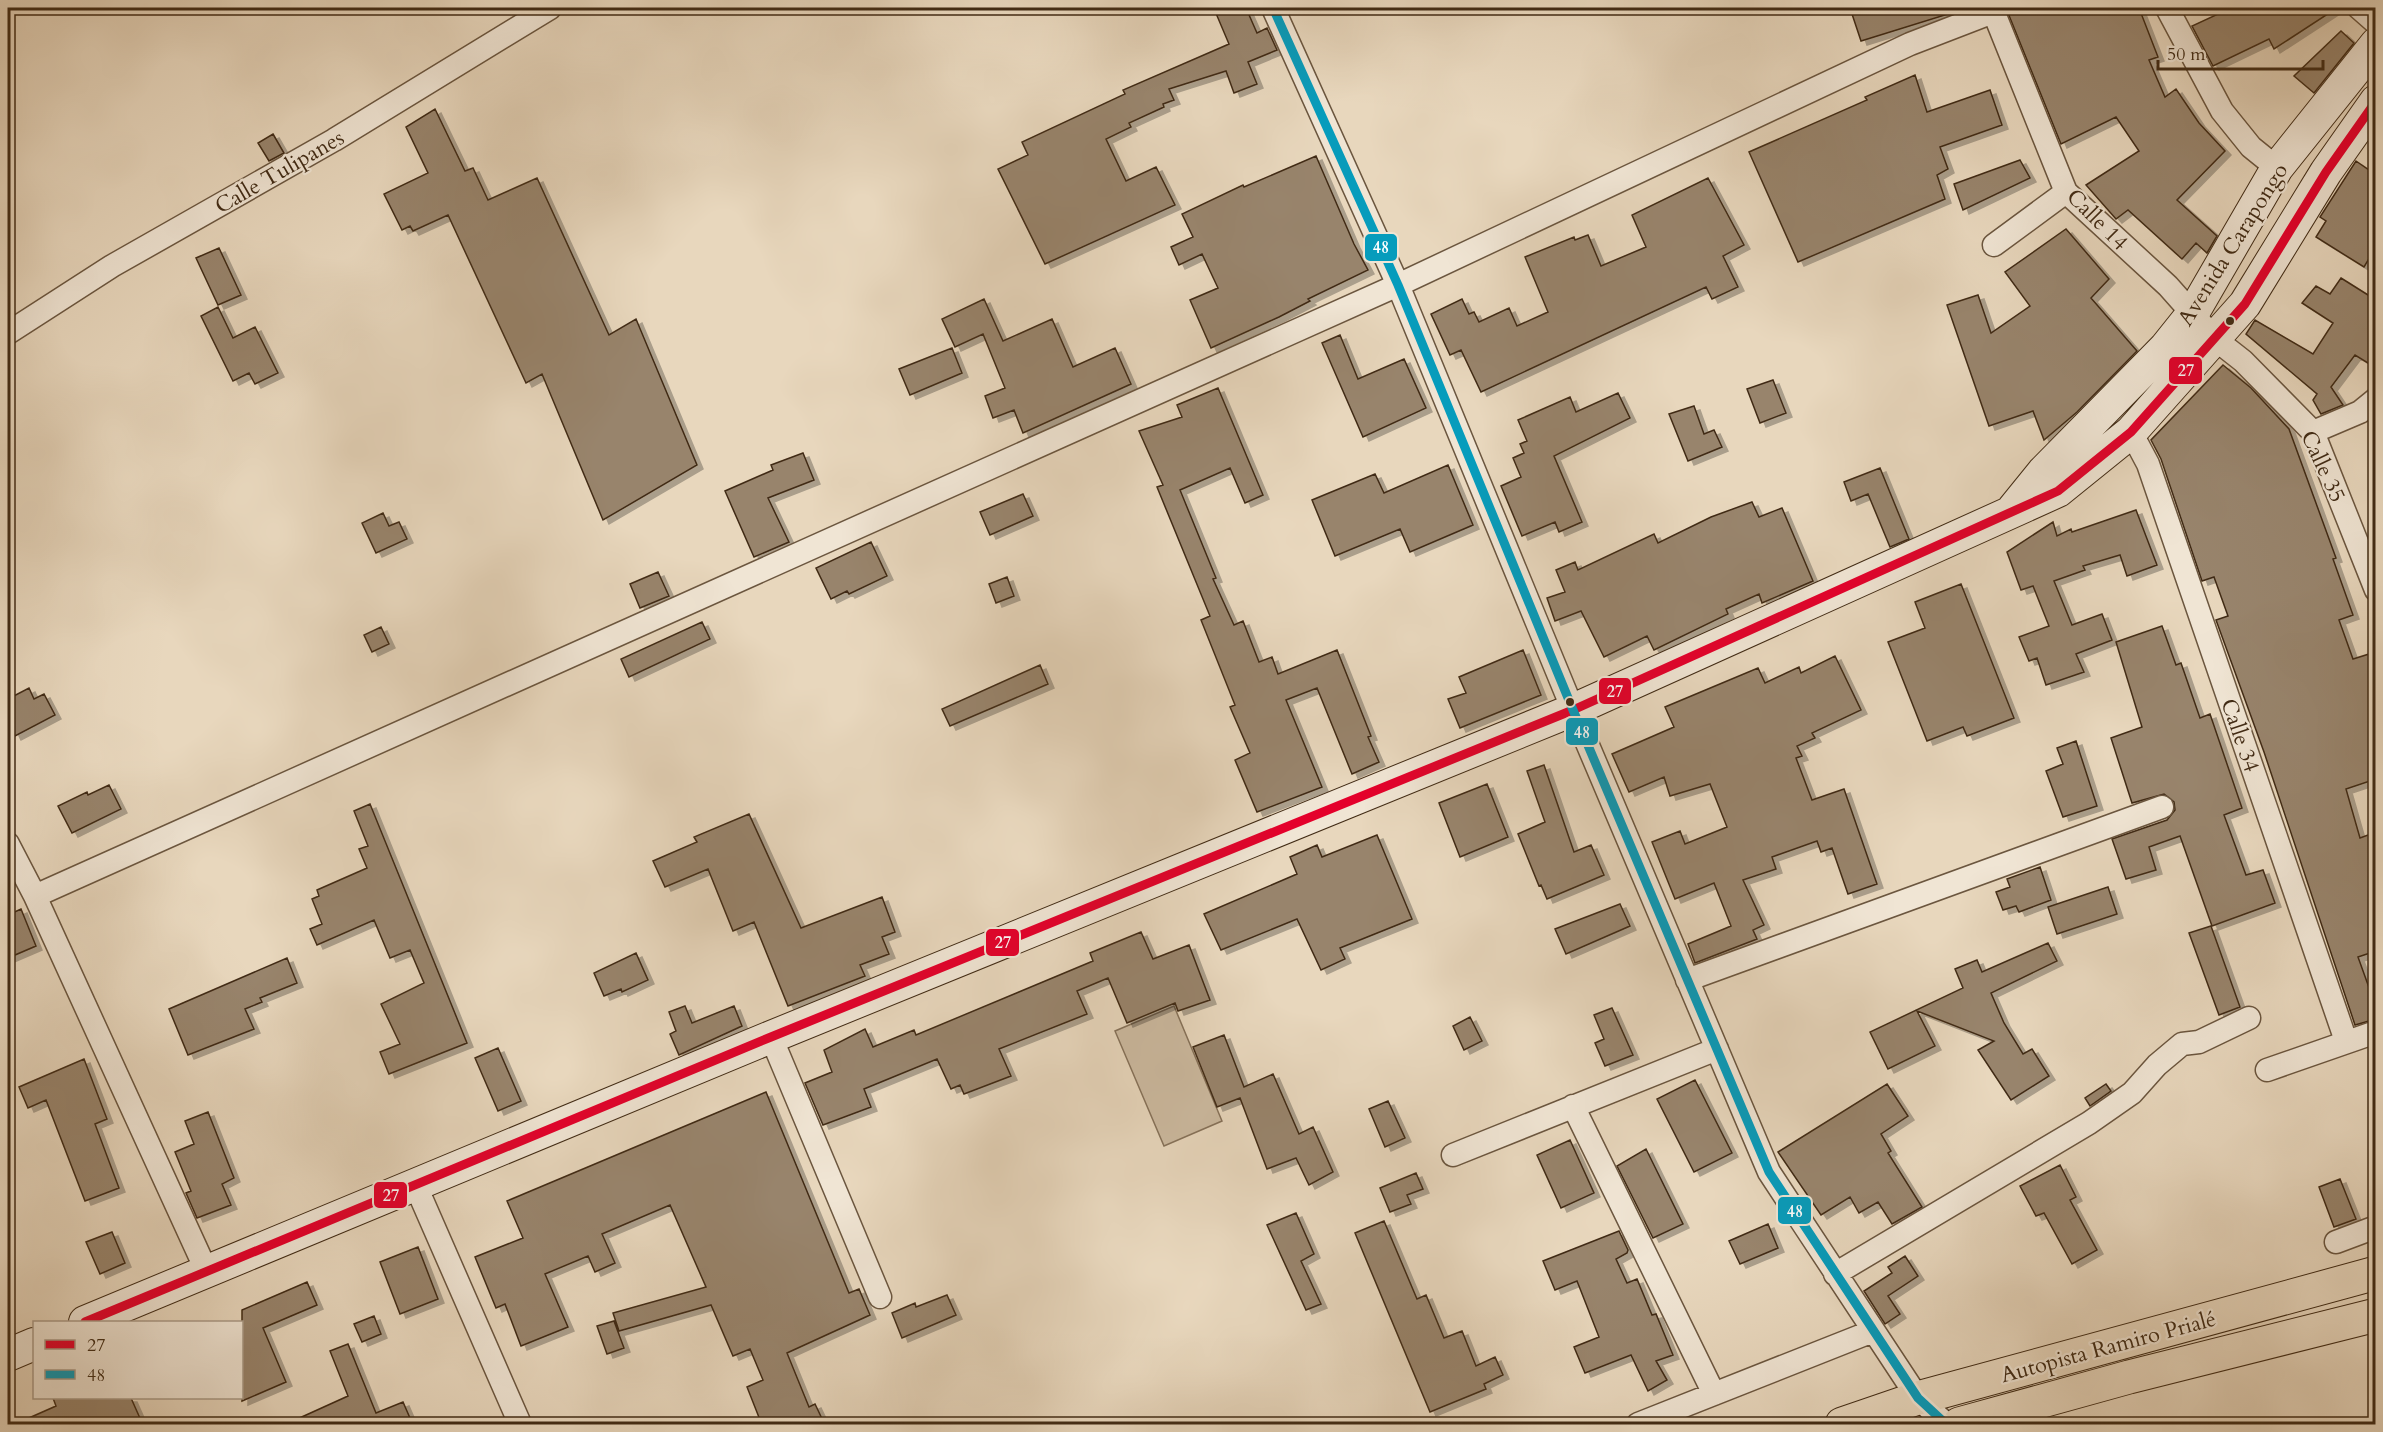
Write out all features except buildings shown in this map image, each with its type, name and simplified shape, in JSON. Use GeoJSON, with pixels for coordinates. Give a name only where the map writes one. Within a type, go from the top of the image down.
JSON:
{"type":"FeatureCollection","features":[{"type":"Feature","properties":{"kind":"highway","name":"Autopista Ramiro Prialé"},"geometry":{"type":"LineString","coordinates":[[1842,1425],[1918,1398],[2376,1273]]}},
{"type":"Feature","properties":{"kind":"highway","name":"Autopista Ramiro Prialé"},"geometry":{"type":"LineString","coordinates":[[1959,1425],[2129,1377],[2376,1315]]}},
{"type":"Feature","properties":{"kind":"street","name":"Calle Tulipanes"},"geometry":{"type":"LineString","coordinates":[[8,333],[112,266],[333,140],[550,8]]}},
{"type":"Feature","properties":{"kind":"street"},"geometry":{"type":"LineString","coordinates":[[1273,8],[1398,285],[1573,710],[1769,1173],[1918,1398],[1946,1425]]}},
{"type":"Feature","properties":{"kind":"street"},"geometry":{"type":"LineString","coordinates":[[2167,8],[2222,111],[2251,147],[2277,168]]}},
{"type":"Feature","properties":{"kind":"street"},"geometry":{"type":"LineString","coordinates":[[2359,8],[2376,23]]}},
{"type":"Feature","properties":{"kind":"street"},"geometry":{"type":"LineString","coordinates":[[35,896],[1398,285],[1910,44],[1993,10]]}},
{"type":"Feature","properties":{"kind":"street","name":"Calle 14"},"geometry":{"type":"LineString","coordinates":[[1993,10],[2066,192],[2168,286],[2216,339]]}},
{"type":"Feature","properties":{"kind":"street","name":"Avenida Carapongo"},"geometry":{"type":"LineString","coordinates":[[2007,517],[2043,472],[2165,348],[2193,313],[2277,168],[2376,44]]}},
{"type":"Feature","properties":{"kind":"street","name":"Avenida Carapongo"},"geometry":{"type":"LineString","coordinates":[[91,1321],[771,1037],[1573,710],[2007,517],[2058,492],[2131,432],[2245,304],[2326,172],[2376,101]]}},
{"type":"Feature","properties":{"kind":"street"},"geometry":{"type":"LineString","coordinates":[[1994,245],[2066,192]]}},
{"type":"Feature","properties":{"kind":"street","name":"Calle 35"},"geometry":{"type":"LineString","coordinates":[[2216,339],[2244,361],[2313,432],[2376,590]]}},
{"type":"Feature","properties":{"kind":"street"},"geometry":{"type":"LineString","coordinates":[[2313,432],[2360,412],[2376,399]]}},
{"type":"Feature","properties":{"kind":"street","name":"Calle 34"},"geometry":{"type":"LineString","coordinates":[[2131,432],[2148,464],[2346,1041]]}},
{"type":"Feature","properties":{"kind":"street"},"geometry":{"type":"LineString","coordinates":[[1687,980],[2162,807]]}},
{"type":"Feature","properties":{"kind":"street"},"geometry":{"type":"LineString","coordinates":[[8,844],[35,896],[207,1272]]}},
{"type":"Feature","properties":{"kind":"street"},"geometry":{"type":"LineString","coordinates":[[1835,1274],[2089,1123],[2132,1093],[2157,1065],[2182,1044],[2199,1042],[2249,1017]]}},
{"type":"Feature","properties":{"kind":"street"},"geometry":{"type":"LineString","coordinates":[[2267,1070],[2376,1032]]}},
{"type":"Feature","properties":{"kind":"street"},"geometry":{"type":"LineString","coordinates":[[771,1037],[880,1297]]}},
{"type":"Feature","properties":{"kind":"street"},"geometry":{"type":"LineString","coordinates":[[1453,1155],[1717,1049]]}},
{"type":"Feature","properties":{"kind":"street"},"geometry":{"type":"LineString","coordinates":[[1573,1106],[1714,1394]]}},
{"type":"Feature","properties":{"kind":"street"},"geometry":{"type":"LineString","coordinates":[[415,1184],[520,1425]]}},
{"type":"Feature","properties":{"kind":"street"},"geometry":{"type":"LineString","coordinates":[[2336,1242],[2376,1227]]}},
{"type":"Feature","properties":{"kind":"street"},"geometry":{"type":"LineString","coordinates":[[1638,1425],[1873,1331]]}},
{"type":"Feature","properties":{"kind":"street"},"geometry":{"type":"LineString","coordinates":[[8,1355],[33,1344]]}},
{"type":"Feature","properties":{"kind":"shaded area"},"geometry":{"type":"Polygon","coordinates":[[[1174,1006],[1222,1121],[1164,1146],[1115,1031],[1174,1006]]]}},
{"type":"Feature","properties":{"kind":"transit line","name":"48"},"geometry":{"type":"LineString","coordinates":[[1273,8],[1398,285],[1573,710],[1769,1172],[1918,1398],[1946,1424]]}},
{"type":"Feature","properties":{"kind":"transit line","name":"27"},"geometry":{"type":"LineString","coordinates":[[87,1321],[771,1037],[1573,710],[2058,491],[2131,432],[2245,304],[2326,172],[2376,101]]}}]}
